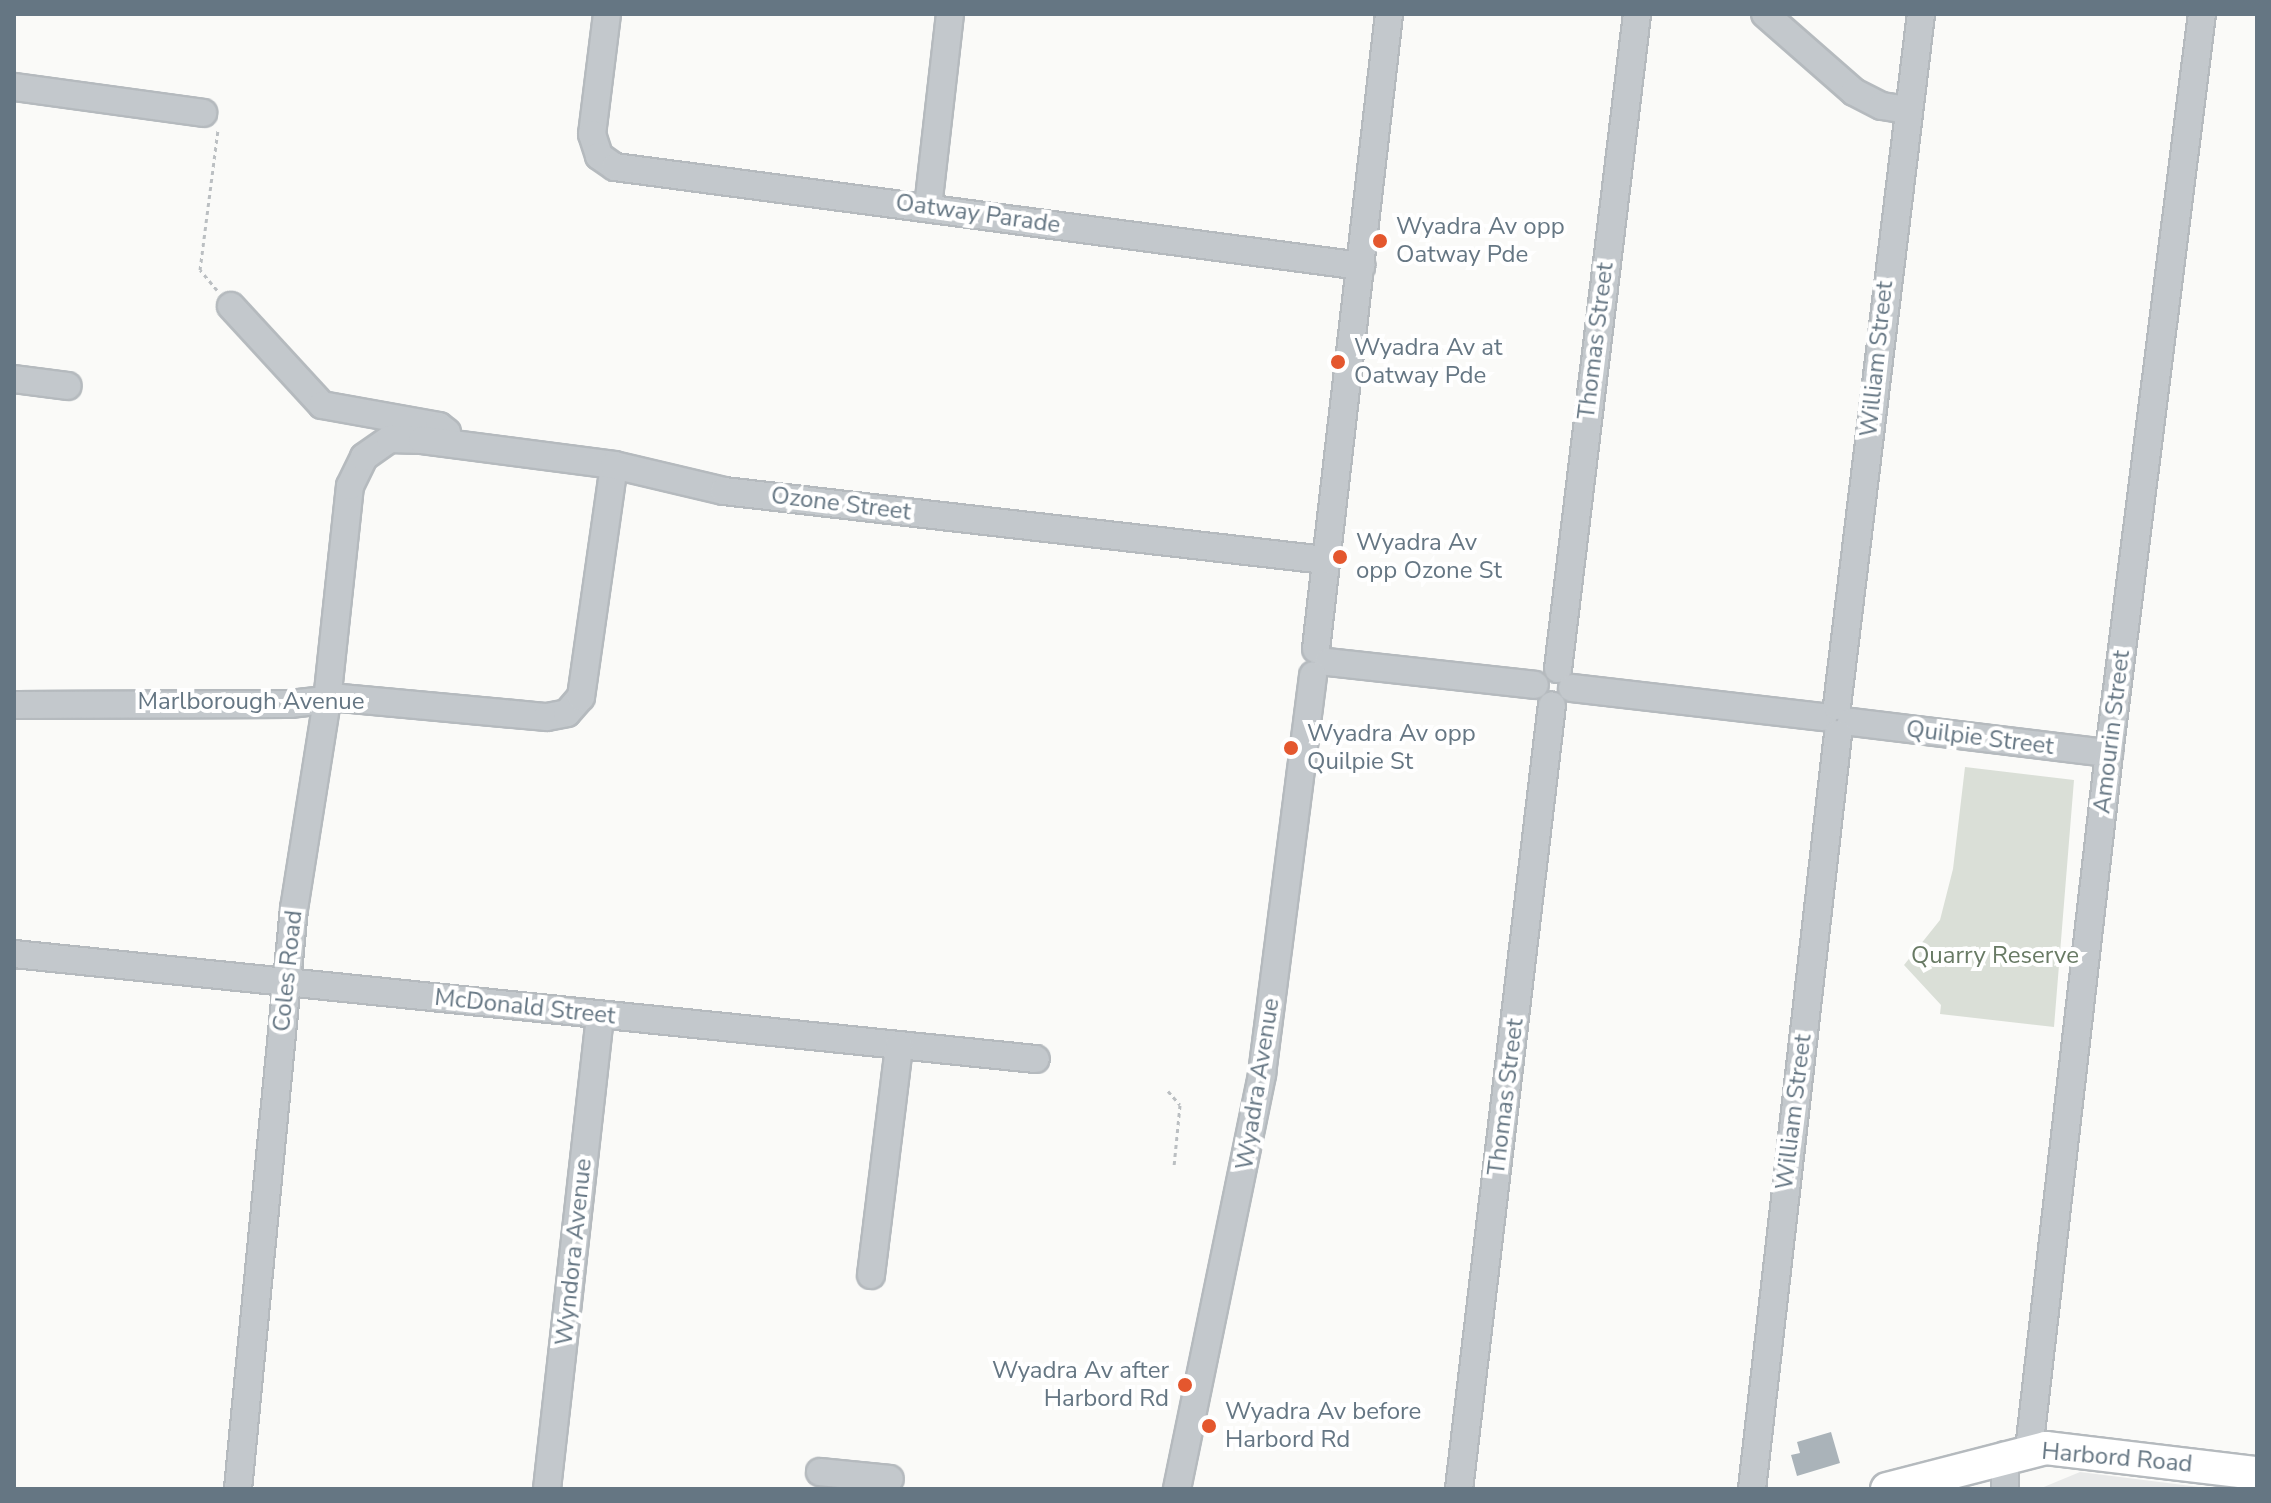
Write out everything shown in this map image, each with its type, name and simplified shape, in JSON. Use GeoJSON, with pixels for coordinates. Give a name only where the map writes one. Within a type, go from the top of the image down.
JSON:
{"type":"FeatureCollection","features":[{"type":"Feature","properties":{"kind":"main road","name":"Harbord Road"},"geometry":{"type":"LineString","coordinates":[[1887,1489],[2017,1453],[2061,1449],[2257,1473]]}},
{"type":"Feature","properties":{"kind":"street","name":"Oatway Parade"},"geometry":{"type":"LineString","coordinates":[[607,14],[592,134],[599,156],[615,167],[1361,266]]}},
{"type":"Feature","properties":{"kind":"street"},"geometry":{"type":"LineString","coordinates":[[928,207],[950,14]]}},
{"type":"Feature","properties":{"kind":"street","name":"Wyadra Avenue"},"geometry":{"type":"LineString","coordinates":[[1177,1489],[1260,1088],[1319,662],[1325,560],[1389,14]]}},
{"type":"Feature","properties":{"kind":"street","name":"Thomas Street"},"geometry":{"type":"LineString","coordinates":[[1565,678],[1637,14]]}},
{"type":"Feature","properties":{"kind":"street"},"geometry":{"type":"LineString","coordinates":[[1765,14],[1854,92],[1882,106],[1907,110]]}},
{"type":"Feature","properties":{"kind":"street","name":"William Street"},"geometry":{"type":"LineString","coordinates":[[1752,1489],[1837,720],[1907,110],[1921,14]]}},
{"type":"Feature","properties":{"kind":"street","name":"Amourin Street"},"geometry":{"type":"LineString","coordinates":[[2005,1489],[2017,1453],[2202,14]]}},
{"type":"Feature","properties":{"kind":"street"},"geometry":{"type":"LineString","coordinates":[[14,87],[203,113]]}},
{"type":"Feature","properties":{"kind":"street"},"geometry":{"type":"LineString","coordinates":[[231,306],[322,405],[439,426],[462,445]]}},
{"type":"Feature","properties":{"kind":"street"},"geometry":{"type":"LineString","coordinates":[[14,379],[68,386]]}},
{"type":"Feature","properties":{"kind":"street","name":"Ozone Street"},"geometry":{"type":"LineString","coordinates":[[364,457],[390,439],[462,445],[614,465],[724,491],[1325,560]]}},
{"type":"Feature","properties":{"kind":"street","name":"Coles Road"},"geometry":{"type":"LineString","coordinates":[[238,1489],[287,979],[327,701],[350,486],[364,457]]}},
{"type":"Feature","properties":{"kind":"street","name":"Marlborough Avenue"},"geometry":{"type":"LineString","coordinates":[[14,705],[327,701],[341,698],[547,717],[567,713],[581,697],[614,465]]}},
{"type":"Feature","properties":{"kind":"street"},"geometry":{"type":"LineString","coordinates":[[1319,662],[1535,685]]}},
{"type":"Feature","properties":{"kind":"street"},"geometry":{"type":"LineString","coordinates":[[1546,670],[1565,678],[1568,699],[1552,705],[1538,696],[1535,685],[1546,670]]}},
{"type":"Feature","properties":{"kind":"street","name":"Quilpie Street"},"geometry":{"type":"LineString","coordinates":[[1565,678],[1837,720],[2109,753]]}},
{"type":"Feature","properties":{"kind":"street","name":"Thomas Street"},"geometry":{"type":"LineString","coordinates":[[1459,1489],[1552,705]]}},
{"type":"Feature","properties":{"kind":"street","name":"McDonald Street"},"geometry":{"type":"LineString","coordinates":[[14,954],[287,979],[600,1016],[1036,1059]]}},
{"type":"Feature","properties":{"kind":"street","name":"Wyndora Avenue"},"geometry":{"type":"LineString","coordinates":[[547,1489],[600,1016]]}},
{"type":"Feature","properties":{"kind":"street"},"geometry":{"type":"LineString","coordinates":[[871,1275],[899,1046]]}},
{"type":"Feature","properties":{"kind":"street"},"geometry":{"type":"LineString","coordinates":[[820,1472],[853,1482],[890,1479]]}},
{"type":"Feature","properties":{"kind":"path"},"geometry":{"type":"LineString","coordinates":[[203,113],[218,125],[200,270],[231,306]]}},
{"type":"Feature","properties":{"kind":"path"},"geometry":{"type":"LineString","coordinates":[[1168,1091],[1180,1105],[1174,1166]]}},
{"type":"Feature","properties":{"kind":"shaded area"},"geometry":{"type":"Polygon","coordinates":[[[2080,1472],[2215,1489],[2039,1489],[2080,1472]]]}},
{"type":"Feature","properties":{"kind":"green space","name":"Quarry Reserve"},"geometry":{"type":"Polygon","coordinates":[[[1965,767],[2074,780],[2054,1027],[1940,1014],[1941,1005],[1904,965],[1940,920],[1953,869],[1965,767]]]}},
{"type":"Feature","properties":{"kind":"building"},"geometry":{"type":"Polygon","coordinates":[[[1831,1432],[1840,1463],[1797,1476],[1791,1455],[1800,1453],[1797,1442],[1831,1432]]]}},
{"type":"Feature","properties":{"kind":"place","name":"Wyadra Av opp Oatway Pde"},"geometry":{"type":"Point","coordinates":[1380,241]}},
{"type":"Feature","properties":{"kind":"place","name":"Wyadra Av at Oatway Pde"},"geometry":{"type":"Point","coordinates":[1338,362]}},
{"type":"Feature","properties":{"kind":"place","name":"Wyadra Av opp Ozone St"},"geometry":{"type":"Point","coordinates":[1340,557]}},
{"type":"Feature","properties":{"kind":"place","name":"Wyadra Av opp Quilpie St"},"geometry":{"type":"Point","coordinates":[1291,748]}},
{"type":"Feature","properties":{"kind":"place","name":"Wyadra Av after Harbord Rd"},"geometry":{"type":"Point","coordinates":[1185,1385]}},
{"type":"Feature","properties":{"kind":"place","name":"Wyadra Av before Harbord Rd"},"geometry":{"type":"Point","coordinates":[1209,1426]}}]}
